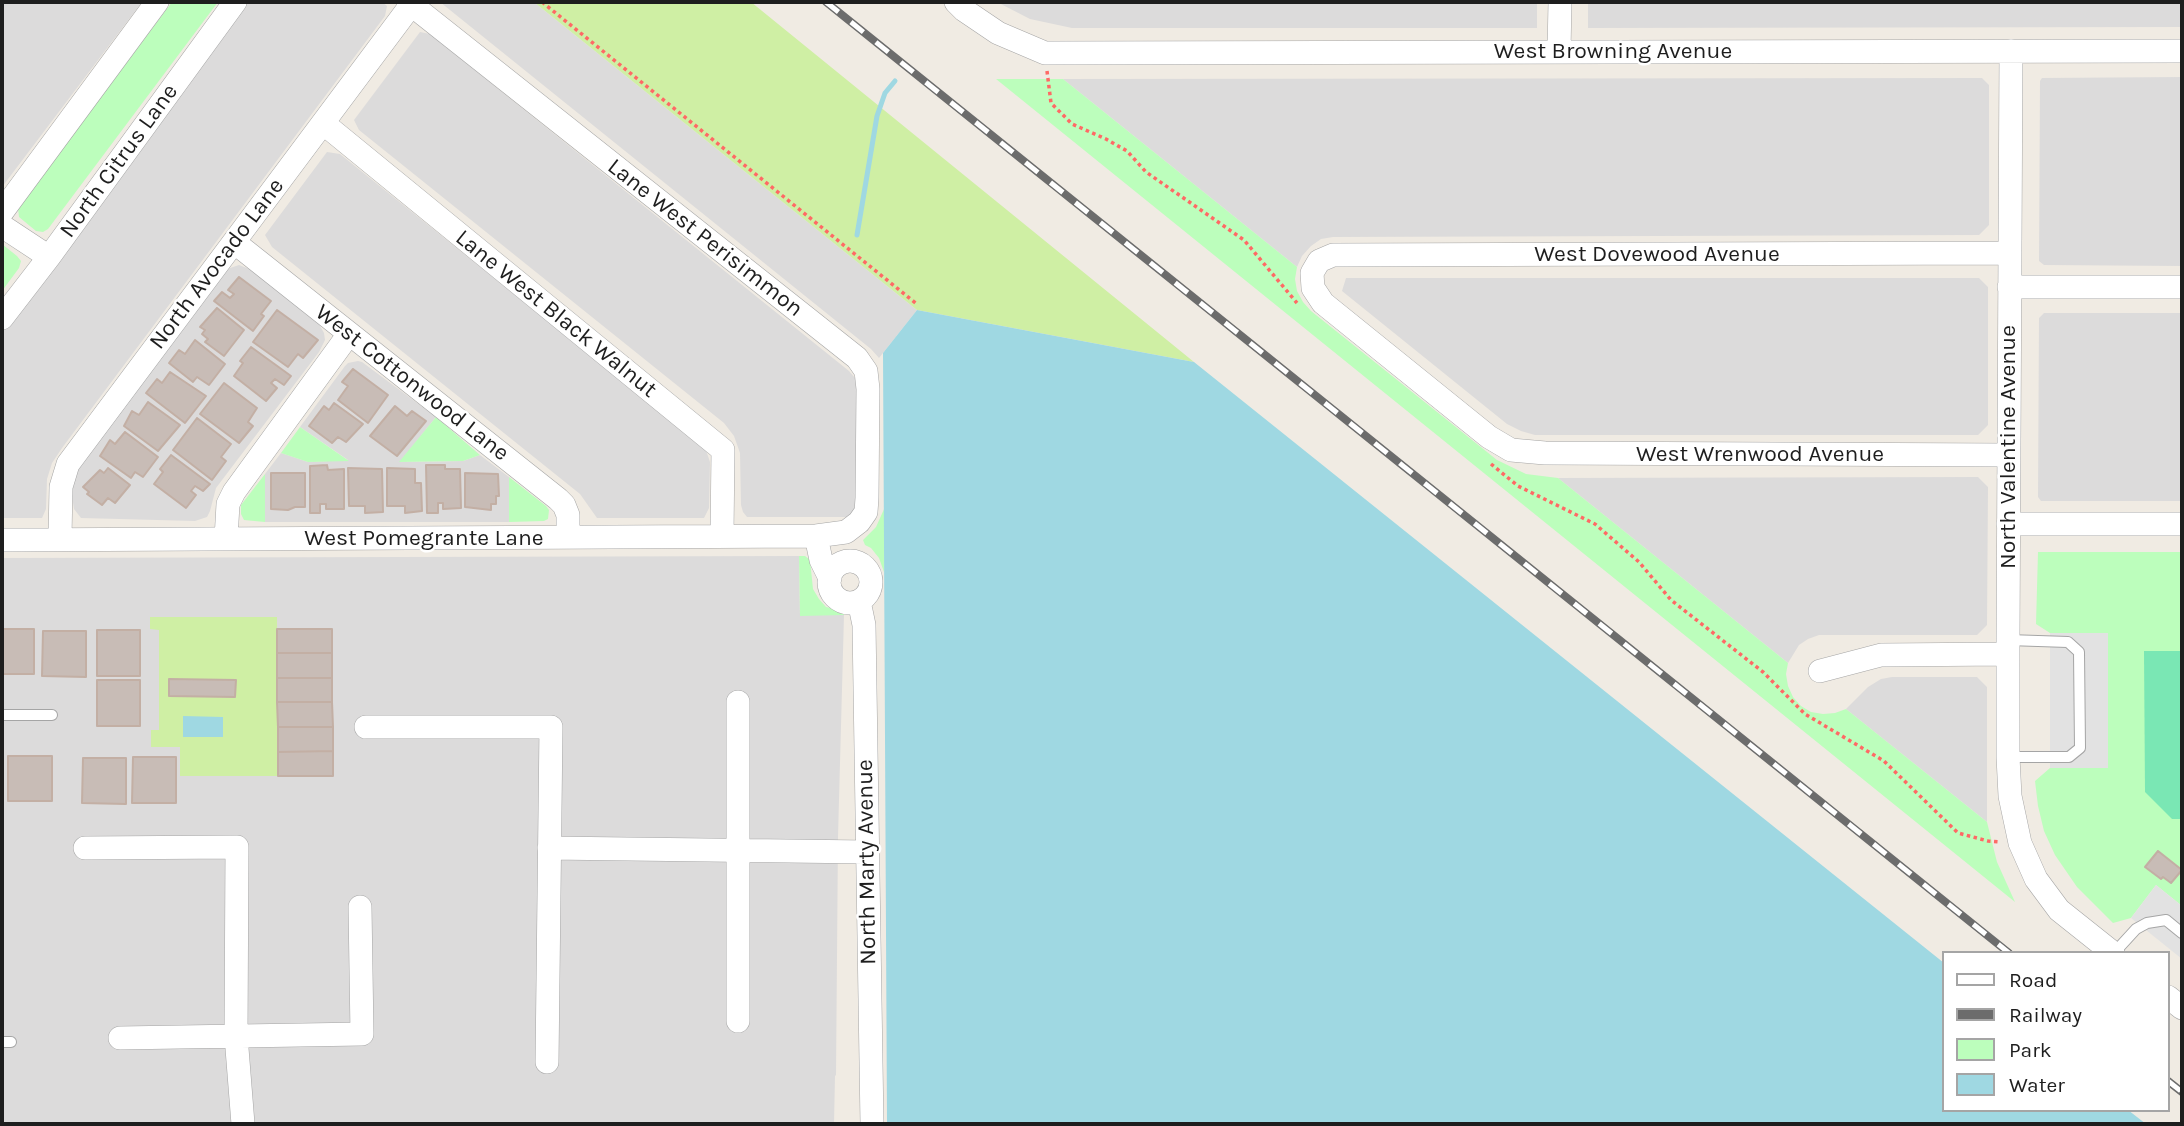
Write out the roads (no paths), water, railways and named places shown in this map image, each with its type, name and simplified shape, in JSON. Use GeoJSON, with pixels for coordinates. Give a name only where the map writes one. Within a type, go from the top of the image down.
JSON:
{"type":"FeatureCollection","features":[{"type":"Feature","properties":{"kind":"street"},"geometry":{"type":"LineString","coordinates":[[2,212],[157,2]]}},
{"type":"Feature","properties":{"kind":"street","name":"North Citrus Lane"},"geometry":{"type":"LineString","coordinates":[[2,318],[235,2]]}},
{"type":"Feature","properties":{"kind":"street","name":"West Browning Avenue"},"geometry":{"type":"LineString","coordinates":[[956,2],[998,33],[1045,53],[2182,51]]}},
{"type":"Feature","properties":{"kind":"street"},"geometry":{"type":"LineString","coordinates":[[1559,51],[1560,2]]}},
{"type":"Feature","properties":{"kind":"street","name":"North Avocado Lane"},"geometry":{"type":"LineString","coordinates":[[60,538],[61,487],[68,464],[323,124],[410,3]]}},
{"type":"Feature","properties":{"kind":"street","name":"Lane West Perisimmon"},"geometry":{"type":"LineString","coordinates":[[410,3],[857,358],[866,371],[868,389],[867,498],[866,512],[859,522],[846,532]]}},
{"type":"Feature","properties":{"kind":"street","name":"North Valentine Avenue"},"geometry":{"type":"LineString","coordinates":[[2011,51],[2008,455],[2010,796],[2020,842],[2036,878],[2059,910],[2111,951]]}},
{"type":"Feature","properties":{"kind":"street","name":"Lane West Black Walnut"},"geometry":{"type":"LineString","coordinates":[[323,124],[723,450],[722,535]]}},
{"type":"Feature","properties":{"kind":"street"},"geometry":{"type":"LineString","coordinates":[[2,226],[49,257]]}},
{"type":"Feature","properties":{"kind":"street","name":"West Cottonwood Lane"},"geometry":{"type":"LineString","coordinates":[[234,242],[558,499],[568,515],[568,537]]}},
{"type":"Feature","properties":{"kind":"street","name":"West Dovewood Avenue"},"geometry":{"type":"LineString","coordinates":[[1511,450],[1489,437],[1323,303],[1313,288],[1312,273],[1319,261],[1333,255],[2009,253]]}},
{"type":"Feature","properties":{"kind":"street"},"geometry":{"type":"LineString","coordinates":[[2009,287],[2182,287]]}},
{"type":"Feature","properties":{"kind":"street"},"geometry":{"type":"LineString","coordinates":[[226,539],[228,504],[234,492],[349,334]]}},
{"type":"Feature","properties":{"kind":"street","name":"West Wrenwood Avenue"},"geometry":{"type":"LineString","coordinates":[[1511,450],[1545,453],[2008,455]]}},
{"type":"Feature","properties":{"kind":"street"},"geometry":{"type":"LineString","coordinates":[[2008,524],[2182,524]]}},
{"type":"Feature","properties":{"kind":"street","name":"West Pomegrante Lane"},"geometry":{"type":"LineString","coordinates":[[2,540],[816,536],[846,532]]}},
{"type":"Feature","properties":{"kind":"street","name":"North Marty Avenue"},"geometry":{"type":"LineString","coordinates":[[846,532],[855,546],[861,564],[870,575],[871,582],[867,595],[859,601],[864,625],[872,1124]]}},
{"type":"Feature","properties":{"kind":"street"},"geometry":{"type":"LineString","coordinates":[[816,536],[821,560],[830,579]]}},
{"type":"Feature","properties":{"kind":"street"},"geometry":{"type":"LineString","coordinates":[[859,601],[848,603],[835,597],[831,592],[830,579],[832,572],[841,563],[848,561],[861,564]]}},
{"type":"Feature","properties":{"kind":"street"},"geometry":{"type":"LineString","coordinates":[[1820,671],[1881,655],[2008,647]]}},
{"type":"Feature","properties":{"kind":"street"},"geometry":{"type":"LineString","coordinates":[[738,702],[738,1021]]}},
{"type":"Feature","properties":{"kind":"street"},"geometry":{"type":"LineString","coordinates":[[366,727],[551,727],[547,1062]]}},
{"type":"Feature","properties":{"kind":"street"},"geometry":{"type":"LineString","coordinates":[[85,848],[237,847],[236,1036],[243,1124]]}},
{"type":"Feature","properties":{"kind":"street"},"geometry":{"type":"LineString","coordinates":[[549,848],[867,852]]}},
{"type":"Feature","properties":{"kind":"street"},"geometry":{"type":"LineString","coordinates":[[120,1038],[362,1034],[360,907]]}},
{"type":"Feature","properties":{"kind":"lane"},"geometry":{"type":"LineString","coordinates":[[2008,647],[2068,642],[2079,652],[2080,748],[2069,757],[2008,757]]}},
{"type":"Feature","properties":{"kind":"lane"},"geometry":{"type":"LineString","coordinates":[[2,715],[52,715]]}},
{"type":"Feature","properties":{"kind":"lane"},"geometry":{"type":"LineString","coordinates":[[2116,951],[2136,929],[2147,923],[2166,920],[2182,933]]}},
{"type":"Feature","properties":{"kind":"water"},"geometry":{"type":"Polygon","coordinates":[[[917,310],[1194,362],[1942,961],[1942,1112],[2131,1112],[2146,1124],[887,1124],[883,353],[917,310]]]}},
{"type":"Feature","properties":{"kind":"water"},"geometry":{"type":"Polygon","coordinates":[[[183,716],[223,717],[223,737],[183,737],[183,716]]]}},
{"type":"Feature","properties":{"kind":"waterway"},"geometry":{"type":"LineString","coordinates":[[857,235],[877,116],[885,93],[895,81]]}},
{"type":"Feature","properties":{"kind":"railway"},"geometry":{"type":"LineString","coordinates":[[826,2],[2007,951]]}},
{"type":"Feature","properties":{"kind":"railway"},"geometry":{"type":"LineString","coordinates":[[2170,1083],[2182,1092]]}}]}
